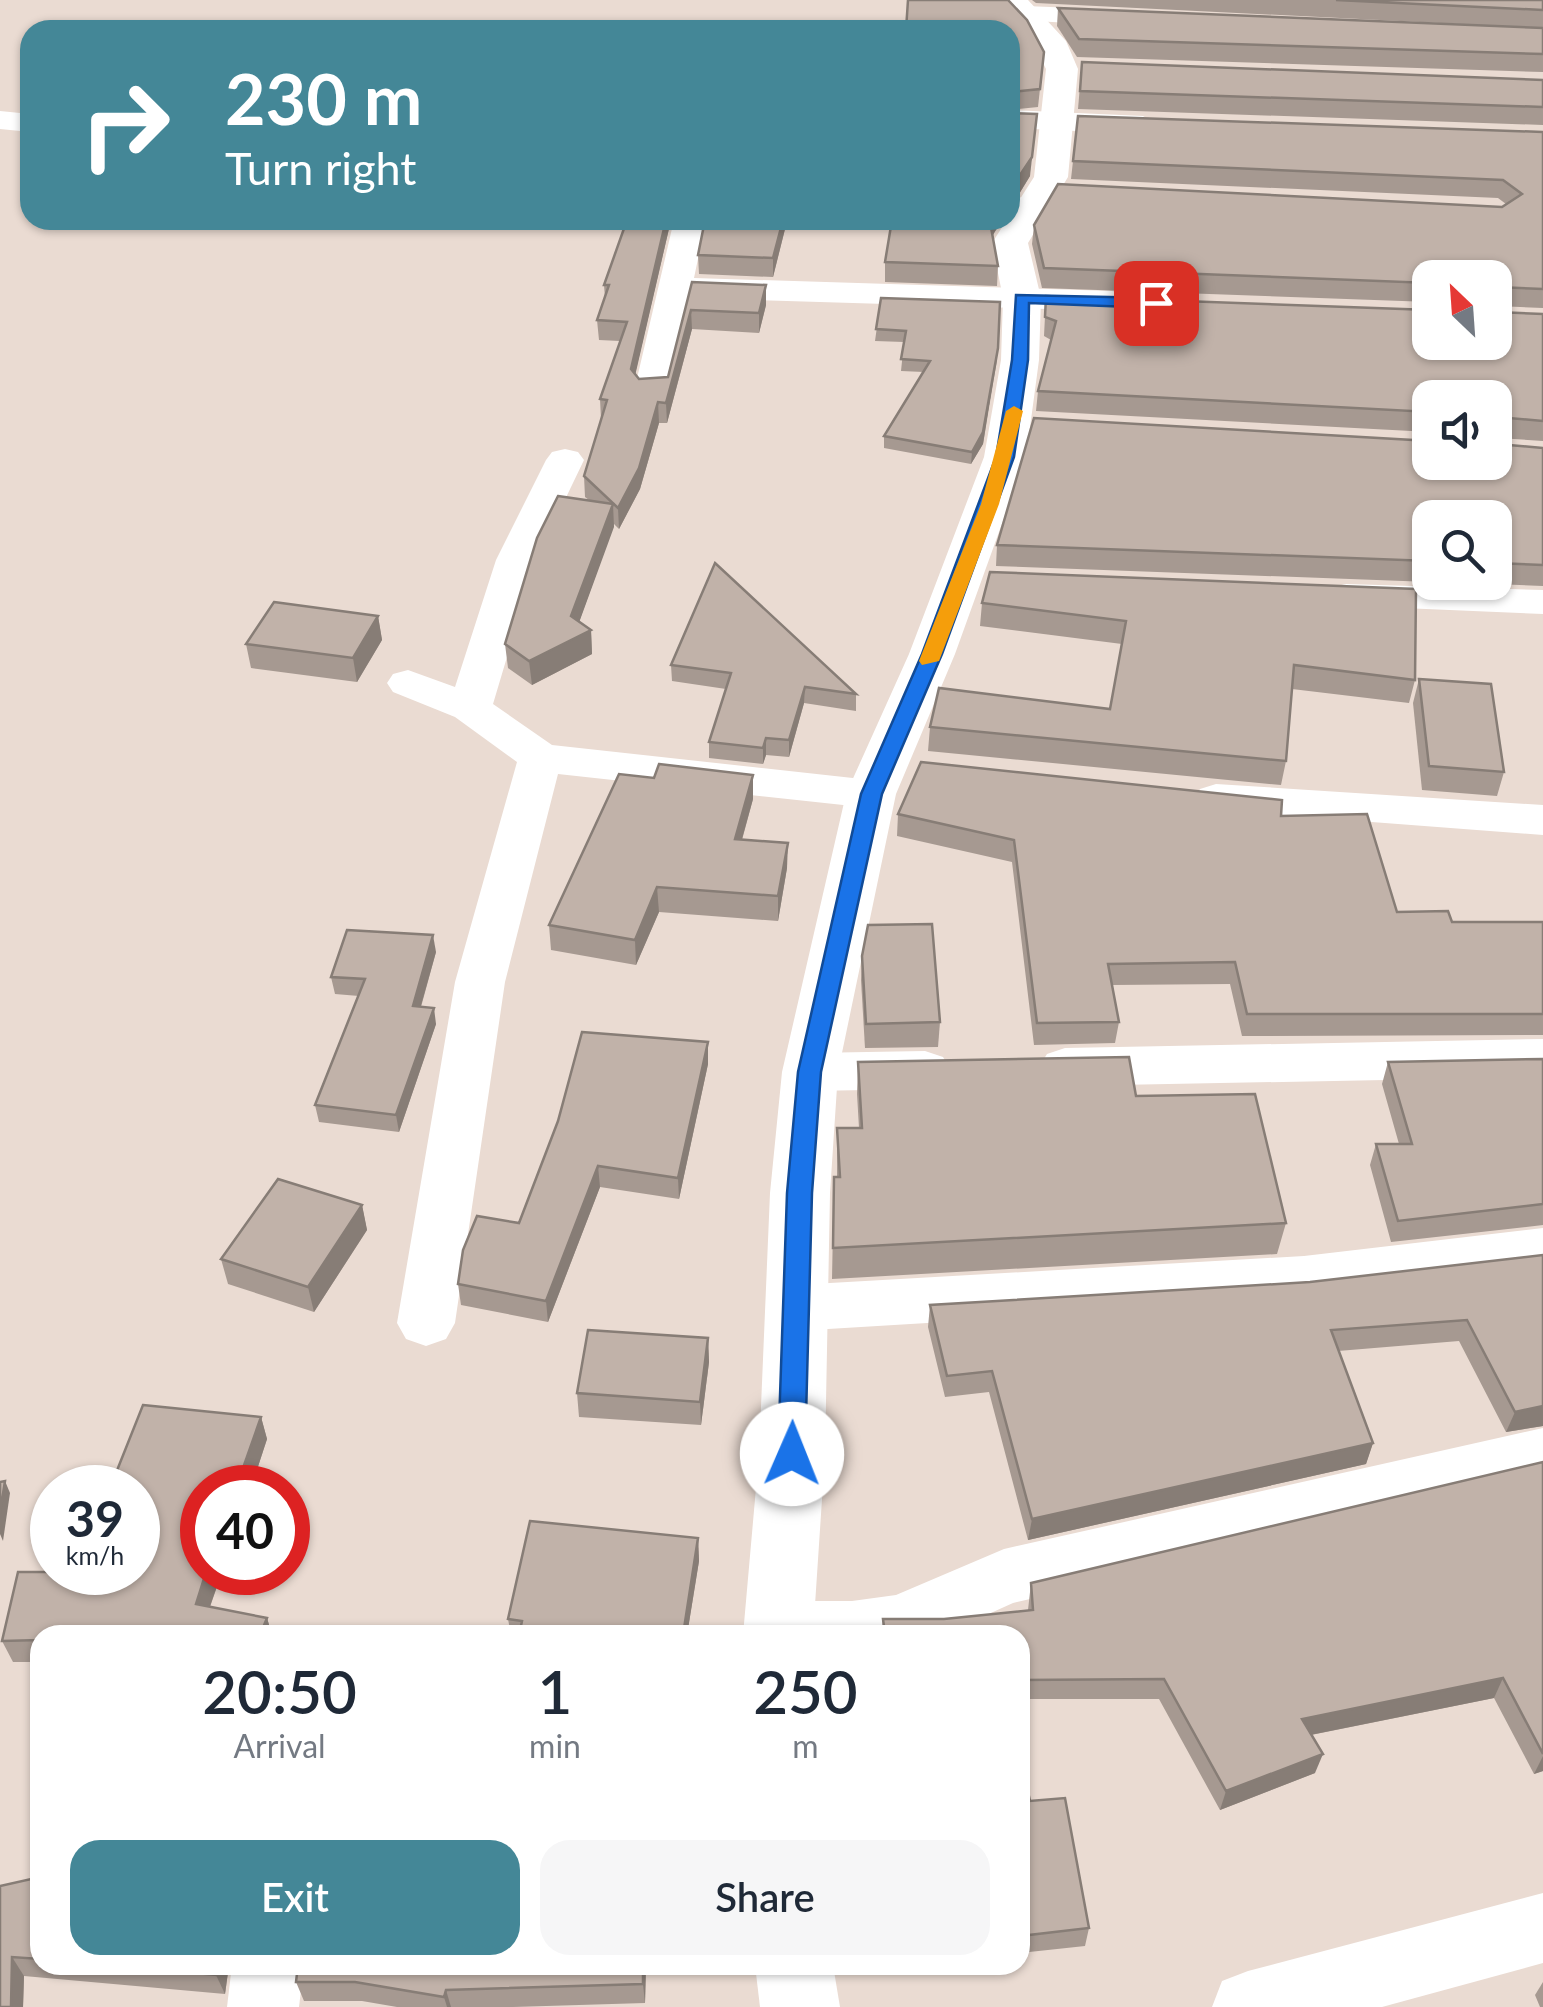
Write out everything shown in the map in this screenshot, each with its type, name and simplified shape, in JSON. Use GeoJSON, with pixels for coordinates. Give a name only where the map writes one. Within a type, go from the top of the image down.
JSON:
{"type":"FeatureCollection","features":[{"type":"Feature","properties":{"kind":"street"},"geometry":{"type":"LineString","coordinates":[[1018,7],[1162,20]]}},
{"type":"Feature","properties":{"kind":"street"},"geometry":{"type":"LineString","coordinates":[[1018,7],[1080,70],[1034,120]]}},
{"type":"Feature","properties":{"kind":"street"},"geometry":{"type":"LineString","coordinates":[[1034,120],[1176,126]]}},
{"type":"Feature","properties":{"kind":"street"},"geometry":{"type":"LineString","coordinates":[[1020,229],[1051,177],[1034,120]]}},
{"type":"Feature","properties":{"kind":"street"},"geometry":{"type":"LineString","coordinates":[[653,387],[687,230]]}},
{"type":"Feature","properties":{"kind":"street"},"geometry":{"type":"LineString","coordinates":[[779,1625],[792,1454],[810,1072],[891,775],[980,581],[990,504],[1032,426],[1022,298],[1014,279],[1010,243],[1019,230]]}},
{"type":"Feature","properties":{"kind":"street"},"geometry":{"type":"LineString","coordinates":[[672,287],[1150,303]]}},
{"type":"Feature","properties":{"kind":"street"},"geometry":{"type":"LineString","coordinates":[[470,708],[516,560],[564,460]]}},
{"type":"Feature","properties":{"kind":"street"},"geometry":{"type":"LineString","coordinates":[[1312,595],[1543,602]]}},
{"type":"Feature","properties":{"kind":"street"},"geometry":{"type":"LineString","coordinates":[[408,683],[470,708],[540,758],[891,775]]}},
{"type":"Feature","properties":{"kind":"street"},"geometry":{"type":"LineString","coordinates":[[426,1322],[480,982],[540,758]]}},
{"type":"Feature","properties":{"kind":"street"},"geometry":{"type":"LineString","coordinates":[[1165,794],[1378,813],[1543,820]]}},
{"type":"Feature","properties":{"kind":"street"},"geometry":{"type":"LineString","coordinates":[[1028,1068],[1543,1058]]}},
{"type":"Feature","properties":{"kind":"street"},"geometry":{"type":"LineString","coordinates":[[810,1072],[968,1069]]}},
{"type":"Feature","properties":{"kind":"street"},"geometry":{"type":"LineString","coordinates":[[796,1308],[1304,1278],[1543,1250]]}},
{"type":"Feature","properties":{"kind":"street"},"geometry":{"type":"LineString","coordinates":[[887,1625],[901,1623],[1004,1577],[1543,1454]]}},
{"type":"Feature","properties":{"kind":"street"},"geometry":{"type":"LineString","coordinates":[[1248,2007],[1543,1928]]}},
{"type":"Feature","properties":{"kind":"street"},"geometry":{"type":"LineString","coordinates":[[263,2007],[267,1975]]}},
{"type":"Feature","properties":{"kind":"street"},"geometry":{"type":"LineString","coordinates":[[795,1975],[800,2007]]}},
{"type":"Feature","properties":{"kind":"building"},"geometry":{"type":"Polygon","coordinates":[[[908,0],[1008,0],[1027,20],[1044,52],[1040,89],[1020,91],[1020,20],[907,20],[908,0]]]}},
{"type":"Feature","properties":{"kind":"building"},"geometry":{"type":"Polygon","coordinates":[[[1336,0],[1543,0],[1543,10],[1336,0]]]}},
{"type":"Feature","properties":{"kind":"building"},"geometry":{"type":"Polygon","coordinates":[[[1058,8],[1543,28],[1543,54],[1079,39],[1058,8]]]}},
{"type":"Feature","properties":{"kind":"building"},"geometry":{"type":"Polygon","coordinates":[[[1082,62],[1543,80],[1543,107],[1080,91],[1082,62]]]}},
{"type":"Feature","properties":{"kind":"building"},"geometry":{"type":"Polygon","coordinates":[[[1020,113],[1037,114],[1032,157],[1020,175],[1020,113]]]}},
{"type":"Feature","properties":{"kind":"building"},"geometry":{"type":"Polygon","coordinates":[[[1078,116],[1543,132],[1543,289],[1512,288],[1512,260],[1412,260],[1412,282],[1044,268],[1034,225],[1058,184],[1502,207],[1522,194],[1503,180],[1073,161],[1078,116]]]}},
{"type":"Feature","properties":{"kind":"building"},"geometry":{"type":"Polygon","coordinates":[[[623,230],[664,230],[631,369],[639,379],[668,377],[692,282],[766,285],[759,313],[691,310],[666,403],[658,402],[639,468],[618,508],[584,476],[607,400],[600,399],[627,322],[597,320],[609,285],[604,285],[623,230]]]}},
{"type":"Feature","properties":{"kind":"building"},"geometry":{"type":"Polygon","coordinates":[[[703,230],[780,230],[773,258],[698,255],[703,230]]]}},
{"type":"Feature","properties":{"kind":"building"},"geometry":{"type":"Polygon","coordinates":[[[890,230],[991,230],[998,266],[885,262],[890,230]]]}},
{"type":"Feature","properties":{"kind":"building"},"geometry":{"type":"Polygon","coordinates":[[[1046,296],[1412,309],[1412,360],[1512,360],[1512,313],[1543,314],[1543,421],[1512,418],[1512,380],[1412,380],[1412,411],[1038,391],[1056,321],[1045,317],[1046,296]]]}},
{"type":"Feature","properties":{"kind":"building"},"geometry":{"type":"Polygon","coordinates":[[[881,298],[1000,302],[998,348],[983,432],[972,452],[884,436],[930,361],[901,359],[906,331],[876,329],[881,298]]]}},
{"type":"Feature","properties":{"kind":"building"},"geometry":{"type":"Polygon","coordinates":[[[1034,418],[1412,440],[1412,480],[1512,480],[1512,445],[1543,448],[1543,565],[1512,564],[1512,500],[1412,500],[1412,560],[997,545],[1034,418]]]}},
{"type":"Feature","properties":{"kind":"building"},"geometry":{"type":"Polygon","coordinates":[[[558,496],[613,504],[571,616],[591,630],[529,661],[505,644],[537,538],[558,496]]]}},
{"type":"Feature","properties":{"kind":"building"},"geometry":{"type":"Polygon","coordinates":[[[715,563],[856,694],[805,687],[789,740],[766,738],[763,748],[709,742],[731,673],[671,665],[715,563]]]}},
{"type":"Feature","properties":{"kind":"building"},"geometry":{"type":"Polygon","coordinates":[[[990,572],[1412,589],[1412,600],[1416,600],[1415,680],[1294,665],[1286,761],[930,727],[939,688],[1110,709],[1126,621],[982,603],[990,572]]]}},
{"type":"Feature","properties":{"kind":"building"},"geometry":{"type":"Polygon","coordinates":[[[274,602],[378,616],[353,658],[246,644],[274,602]]]}},
{"type":"Feature","properties":{"kind":"building"},"geometry":{"type":"Polygon","coordinates":[[[1419,679],[1491,684],[1504,772],[1429,766],[1419,679]]]}},
{"type":"Feature","properties":{"kind":"building"},"geometry":{"type":"Polygon","coordinates":[[[921,762],[1282,800],[1281,816],[1367,814],[1397,912],[1448,911],[1452,922],[1543,922],[1543,1014],[1247,1014],[1235,962],[1108,964],[1119,1022],[1037,1023],[1014,840],[898,814],[921,762]]]}},
{"type":"Feature","properties":{"kind":"building"},"geometry":{"type":"Polygon","coordinates":[[[659,764],[753,775],[735,839],[788,843],[778,896],[657,887],[635,940],[549,925],[619,774],[654,778],[659,764]]]}},
{"type":"Feature","properties":{"kind":"building"},"geometry":{"type":"Polygon","coordinates":[[[932,924],[940,1022],[866,1024],[862,956],[868,925],[932,924]]]}},
{"type":"Feature","properties":{"kind":"building"},"geometry":{"type":"Polygon","coordinates":[[[347,930],[433,935],[413,1006],[434,1008],[396,1115],[315,1105],[365,979],[331,977],[347,930]]]}},
{"type":"Feature","properties":{"kind":"building"},"geometry":{"type":"Polygon","coordinates":[[[582,1032],[708,1042],[678,1178],[598,1166],[546,1301],[458,1284],[463,1250],[477,1216],[519,1223],[558,1121],[582,1032]]]}},
{"type":"Feature","properties":{"kind":"building"},"geometry":{"type":"Polygon","coordinates":[[[1129,1057],[1136,1096],[1255,1094],[1286,1223],[833,1248],[834,1177],[840,1177],[837,1128],[862,1128],[858,1062],[1129,1057]]]}},
{"type":"Feature","properties":{"kind":"building"},"geometry":{"type":"Polygon","coordinates":[[[1543,1059],[1543,1204],[1398,1221],[1376,1144],[1412,1144],[1388,1062],[1543,1059]]]}},
{"type":"Feature","properties":{"kind":"building"},"geometry":{"type":"Polygon","coordinates":[[[278,1179],[362,1205],[308,1287],[221,1259],[278,1179]]]}},
{"type":"Feature","properties":{"kind":"building"},"geometry":{"type":"Polygon","coordinates":[[[1543,1255],[1543,1406],[1515,1412],[1467,1320],[1331,1330],[1373,1443],[1032,1519],[992,1371],[947,1376],[930,1305],[1310,1282],[1543,1255]]]}},
{"type":"Feature","properties":{"kind":"building"},"geometry":{"type":"Polygon","coordinates":[[[588,1330],[708,1338],[700,1402],[577,1393],[588,1330]]]}},
{"type":"Feature","properties":{"kind":"building"},"geometry":{"type":"Polygon","coordinates":[[[143,1405],[261,1417],[244,1465],[180,1465],[180,1595],[199,1595],[196,1604],[267,1618],[264,1625],[30,1625],[30,1640],[2,1641],[18,1572],[30,1572],[30,1595],[160,1595],[160,1465],[119,1465],[143,1405]]]}},
{"type":"Feature","properties":{"kind":"building"},"geometry":{"type":"Polygon","coordinates":[[[1543,1462],[1543,1754],[1503,1678],[1302,1719],[1323,1754],[1226,1791],[1164,1679],[1030,1680],[1030,1625],[884,1625],[883,1619],[944,1619],[1033,1610],[1031,1583],[1543,1462]]]}},
{"type":"Feature","properties":{"kind":"building"},"geometry":{"type":"Polygon","coordinates":[[[5,1481],[0,1513],[0,1482],[5,1481]]]}},
{"type":"Feature","properties":{"kind":"building"},"geometry":{"type":"Polygon","coordinates":[[[530,1521],[698,1538],[685,1625],[521,1625],[522,1621],[508,1619],[530,1521]]]}},
{"type":"Feature","properties":{"kind":"building"},"geometry":{"type":"Polygon","coordinates":[[[1065,1798],[1089,1928],[1030,1935],[1030,1801],[1065,1798]]]}},
{"type":"Feature","properties":{"kind":"building"},"geometry":{"type":"Polygon","coordinates":[[[30,1879],[30,1958],[12,1957],[11,2007],[0,2007],[0,1886],[30,1879]]]}},
{"type":"Feature","properties":{"kind":"building"},"geometry":{"type":"Polygon","coordinates":[[[297,1975],[643,1975],[643,1984],[446,1990],[444,1997],[355,1982],[296,1982],[297,1975]]]}},
{"type":"Feature","properties":{"kind":"slow traffic"},"geometry":{"type":"LineString","coordinates":[[929,661],[990,504],[1014,411]]}},
{"type":"Feature","properties":{"kind":"route"},"geometry":{"type":"LineString","coordinates":[[792,1454],[800,1193],[810,1072],[871,794],[932,654],[1005,457],[1020,360],[1022,298],[1156,303]]}}]}
